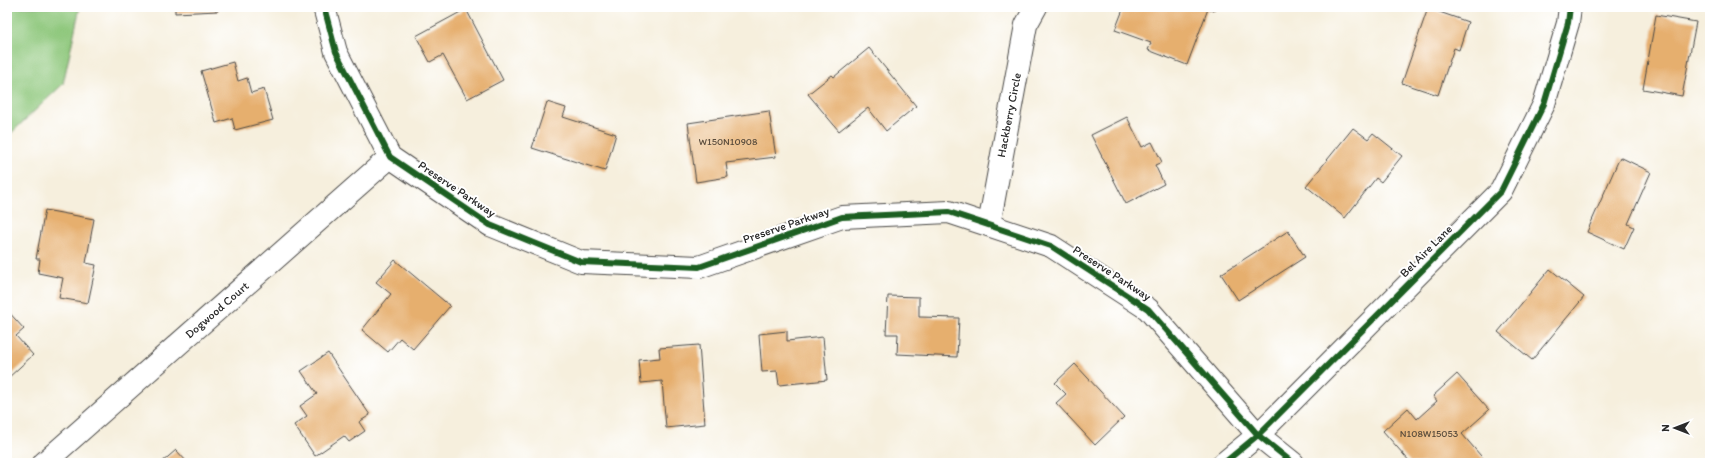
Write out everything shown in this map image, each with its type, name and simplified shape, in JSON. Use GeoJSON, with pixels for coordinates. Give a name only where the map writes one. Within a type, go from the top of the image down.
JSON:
{"type":"FeatureCollection","features":[{"type":"Feature","properties":{"kind":"street","name":"Preserve Parkway"},"geometry":{"type":"LineString","coordinates":[[324,7],[336,52],[390,157],[490,225],[581,262],[698,267],[842,217],[949,212],[1051,246],[1148,309],[1258,435],[1293,463]]}},
{"type":"Feature","properties":{"kind":"street","name":"Hackberry Circle"},"geometry":{"type":"LineString","coordinates":[[989,225],[1026,25],[1036,7]]}},
{"type":"Feature","properties":{"kind":"street","name":"Bel Aire Lane"},"geometry":{"type":"LineString","coordinates":[[1224,463],[1258,435],[1501,191],[1544,104],[1568,23],[1570,7]]}},
{"type":"Feature","properties":{"kind":"street","name":"Dogwood Court"},"geometry":{"type":"LineString","coordinates":[[44,463],[390,157]]}},
{"type":"Feature","properties":{"kind":"green space"},"geometry":{"type":"Polygon","coordinates":[[[7,7],[80,7],[63,84],[7,137],[7,7]]]}},
{"type":"Feature","properties":{"kind":"building"},"geometry":{"type":"Polygon","coordinates":[[[175,7],[218,7],[218,11],[175,13],[175,7]]]}},
{"type":"Feature","properties":{"kind":"building"},"geometry":{"type":"Polygon","coordinates":[[[1124,7],[1215,7],[1214,11],[1208,9],[1187,65],[1148,50],[1151,43],[1115,30],[1124,7]]]}},
{"type":"Feature","properties":{"kind":"building"},"geometry":{"type":"Polygon","coordinates":[[[1428,8],[1468,22],[1459,50],[1454,48],[1438,95],[1402,83],[1428,8]]]}},
{"type":"Feature","properties":{"kind":"building"},"geometry":{"type":"Polygon","coordinates":[[[466,9],[503,80],[467,99],[443,55],[430,62],[416,36],[466,9]]]}},
{"type":"Feature","properties":{"kind":"building"},"geometry":{"type":"Polygon","coordinates":[[[1656,15],[1696,22],[1682,96],[1643,89],[1656,15]]]}},
{"type":"Feature","properties":{"kind":"building"},"geometry":{"type":"Polygon","coordinates":[[[869,48],[916,106],[886,131],[868,108],[839,131],[808,94],[832,75],[834,77],[869,48]]]}},
{"type":"Feature","properties":{"kind":"building"},"geometry":{"type":"Polygon","coordinates":[[[233,62],[238,81],[247,78],[251,93],[264,89],[273,120],[235,130],[232,118],[216,123],[201,71],[233,62]]]}},
{"type":"Feature","properties":{"kind":"building"},"geometry":{"type":"Polygon","coordinates":[[[547,102],[566,108],[563,117],[616,134],[605,171],[532,148],[547,102]]]}},
{"type":"Feature","properties":{"kind":"building"},"geometry":{"type":"Polygon","coordinates":[[[769,111],[776,157],[726,163],[728,177],[696,182],[688,123],[769,111]]]}},
{"type":"Feature","properties":{"kind":"building"},"geometry":{"type":"Polygon","coordinates":[[[1127,117],[1142,147],[1152,142],[1162,162],[1155,165],[1164,184],[1126,204],[1091,135],[1127,117]]]}},
{"type":"Feature","properties":{"kind":"building"},"geometry":{"type":"Polygon","coordinates":[[[1353,128],[1368,139],[1373,133],[1402,156],[1381,182],[1376,178],[1345,218],[1306,186],[1353,128]]]}},
{"type":"Feature","properties":{"kind":"building"},"geometry":{"type":"Polygon","coordinates":[[[1620,157],[1651,172],[1628,224],[1634,227],[1624,249],[1587,232],[1620,157]]]}},
{"type":"Feature","properties":{"kind":"building"},"geometry":{"type":"Polygon","coordinates":[[[45,210],[94,219],[86,263],[96,265],[88,303],[59,298],[63,278],[38,273],[40,259],[36,259],[45,210]]]}},
{"type":"Feature","properties":{"kind":"building"},"geometry":{"type":"Polygon","coordinates":[[[1288,231],[1305,257],[1238,300],[1221,274],[1288,231]]]}},
{"type":"Feature","properties":{"kind":"building"},"geometry":{"type":"Polygon","coordinates":[[[395,260],[450,306],[413,349],[400,338],[388,352],[362,330],[391,294],[376,282],[395,260]]]}},
{"type":"Feature","properties":{"kind":"building"},"geometry":{"type":"Polygon","coordinates":[[[1550,269],[1584,297],[1532,360],[1498,332],[1550,269]]]}},
{"type":"Feature","properties":{"kind":"building"},"geometry":{"type":"Polygon","coordinates":[[[888,296],[919,297],[919,317],[959,318],[957,357],[897,354],[898,334],[886,334],[888,296]]]}},
{"type":"Feature","properties":{"kind":"building"},"geometry":{"type":"Polygon","coordinates":[[[7,310],[24,329],[16,336],[33,355],[7,379],[7,310]]]}},
{"type":"Feature","properties":{"kind":"building"},"geometry":{"type":"Polygon","coordinates":[[[787,331],[787,341],[823,337],[827,380],[779,385],[777,371],[762,372],[759,334],[787,331]]]}},
{"type":"Feature","properties":{"kind":"building"},"geometry":{"type":"Polygon","coordinates":[[[699,345],[705,424],[666,428],[662,381],[641,383],[639,360],[660,358],[659,348],[699,345]]]}},
{"type":"Feature","properties":{"kind":"building"},"geometry":{"type":"Polygon","coordinates":[[[328,353],[370,415],[359,422],[365,431],[349,442],[344,436],[315,456],[294,425],[307,416],[300,406],[317,394],[301,371],[328,353]]]}},
{"type":"Feature","properties":{"kind":"building"},"geometry":{"type":"Polygon","coordinates":[[[1075,364],[1124,417],[1095,445],[1056,403],[1066,394],[1055,383],[1075,364]]]}},
{"type":"Feature","properties":{"kind":"building"},"geometry":{"type":"Polygon","coordinates":[[[1457,374],[1489,410],[1462,434],[1487,463],[1411,463],[1383,431],[1408,408],[1417,419],[1437,401],[1433,396],[1457,374]]]}},
{"type":"Feature","properties":{"kind":"building"},"geometry":{"type":"Polygon","coordinates":[[[176,450],[188,463],[161,463],[176,450]]]}},
{"type":"Feature","properties":{"kind":"cycle path"},"geometry":{"type":"LineString","coordinates":[[324,7],[336,52],[390,157],[490,225],[581,262],[699,267],[842,217],[949,212],[1051,246],[1148,309],[1258,435],[1293,463]]}},
{"type":"Feature","properties":{"kind":"cycle path"},"geometry":{"type":"LineString","coordinates":[[1224,463],[1258,435],[1501,191],[1544,104],[1568,23],[1570,7]]}}]}
